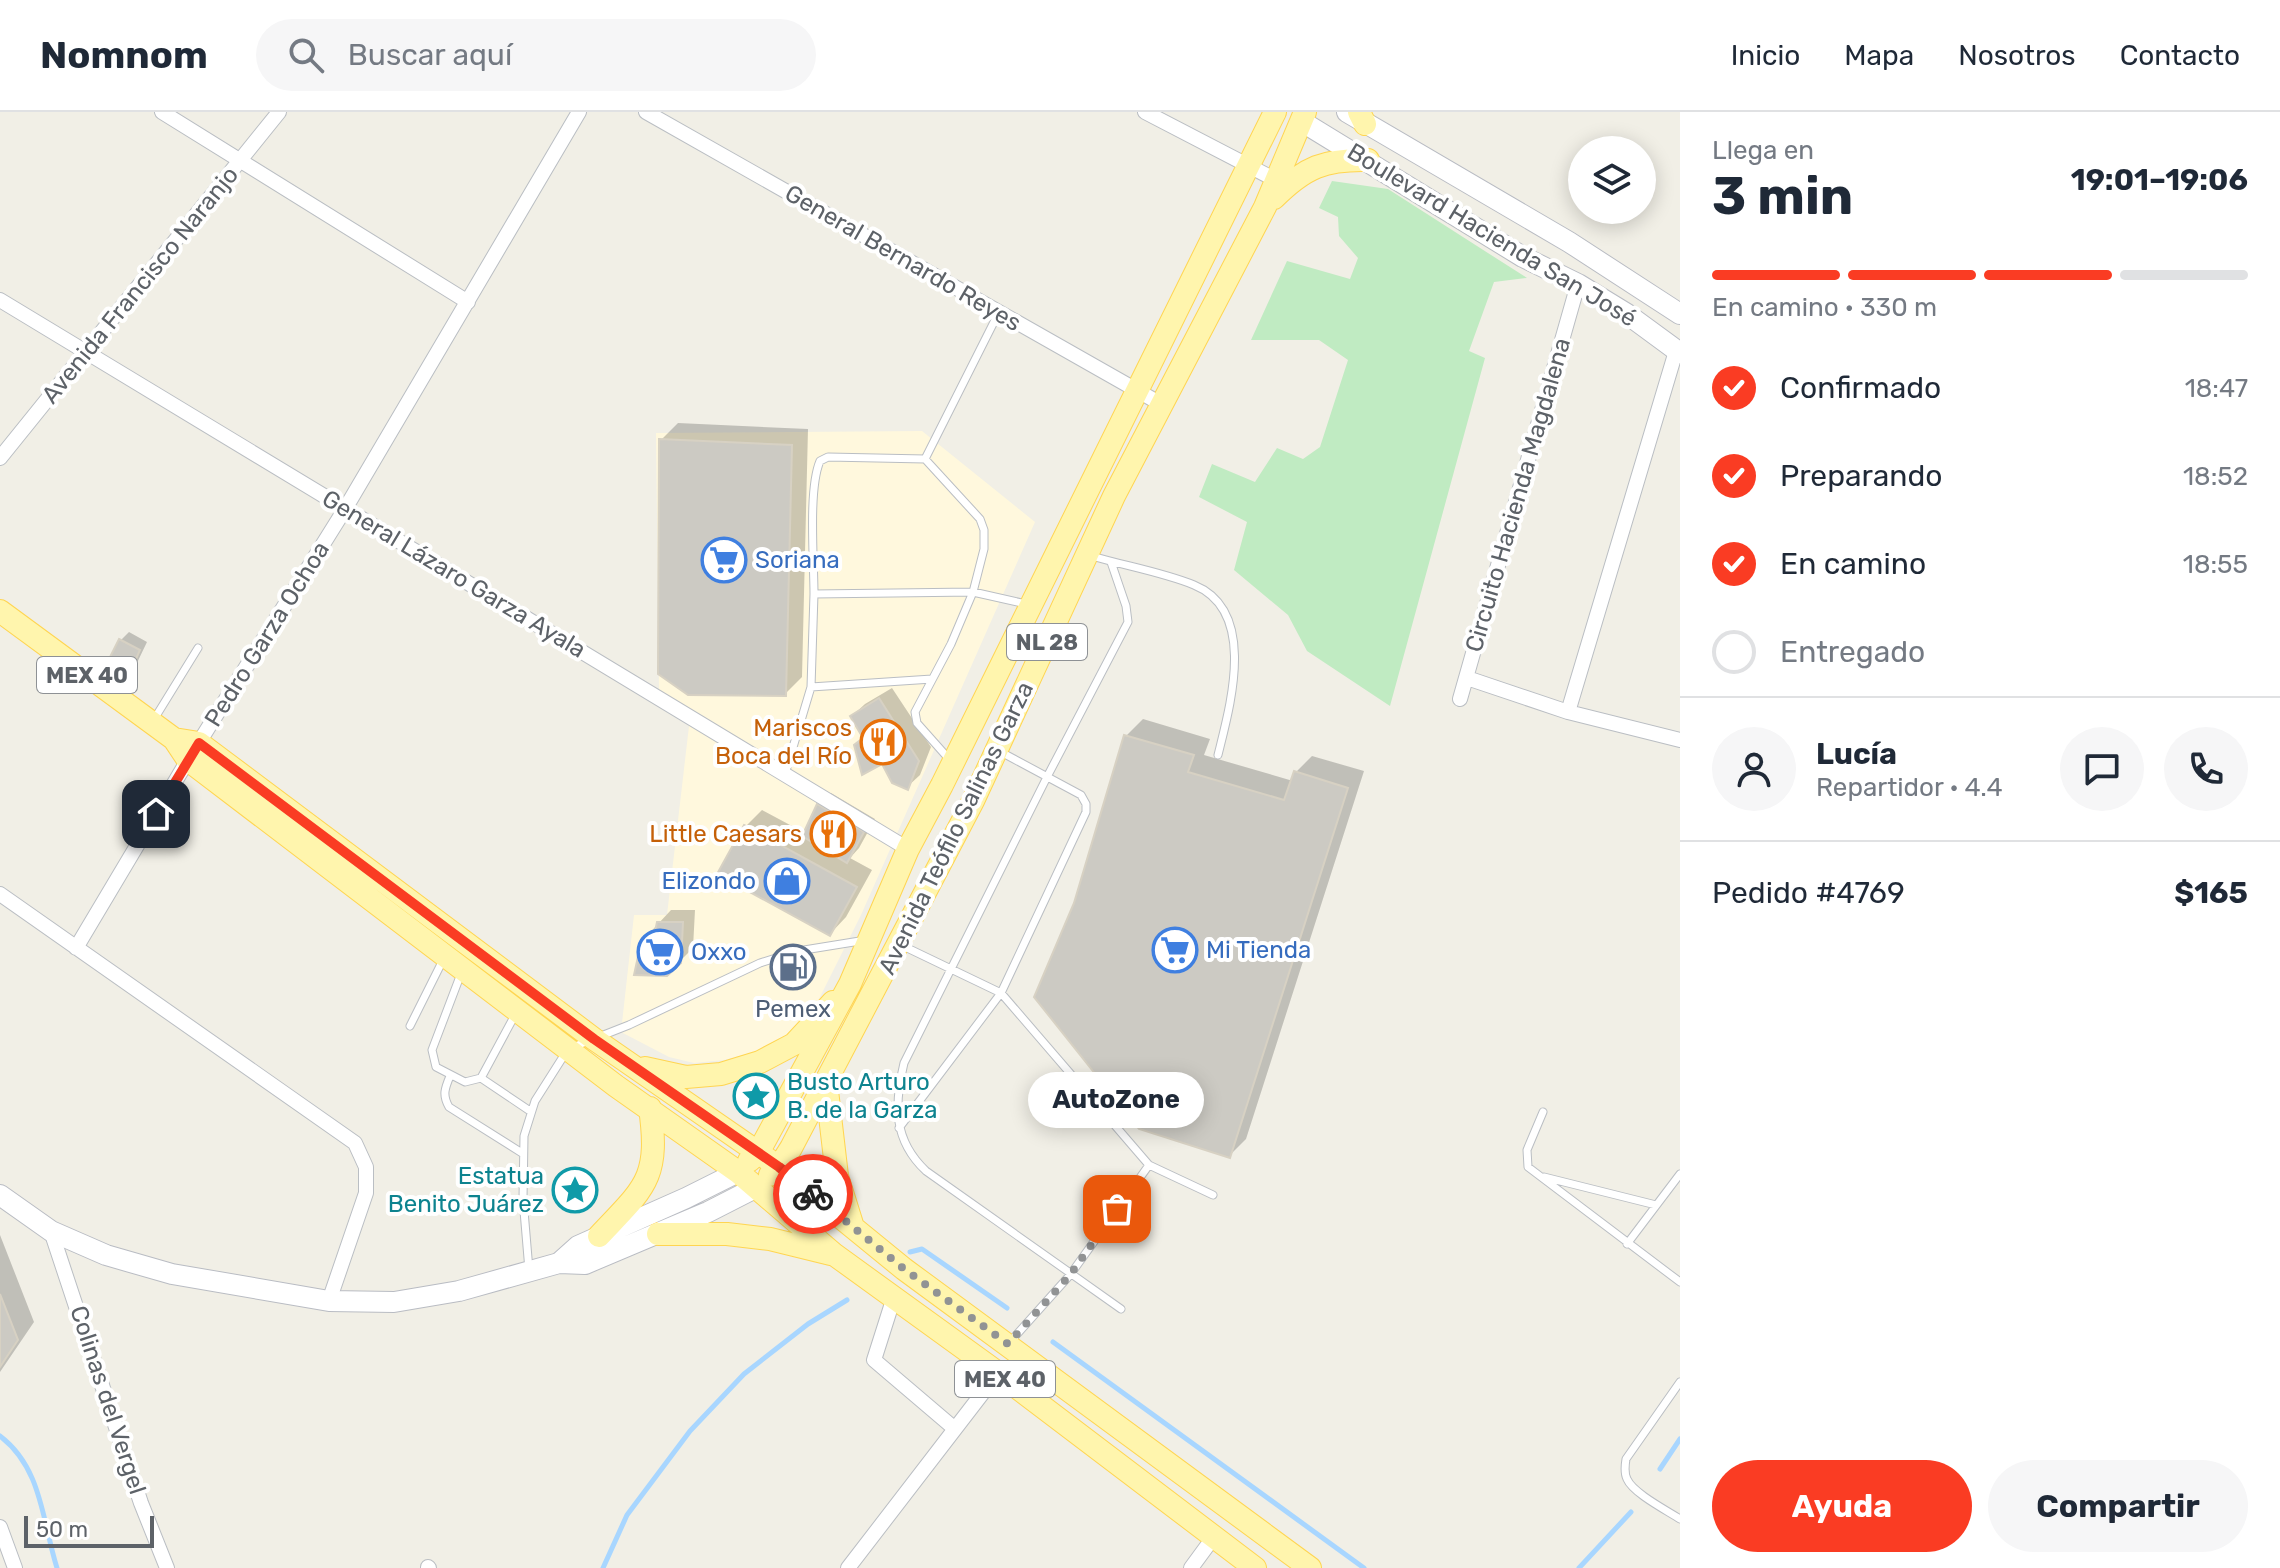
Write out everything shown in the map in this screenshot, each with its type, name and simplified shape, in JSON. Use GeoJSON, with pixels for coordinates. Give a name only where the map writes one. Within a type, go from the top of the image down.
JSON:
{"type":"FeatureCollection","features":[{"type":"Feature","properties":{"kind":"main road","name":"Avenida Teófilo Salinas Garza"},"geometry":{"type":"LineString","coordinates":[[738,1172],[758,1153],[850,984],[908,849],[1275,112]]}},
{"type":"Feature","properties":{"kind":"main road","name":"Avenida Teófilo Salinas Garza"},"geometry":{"type":"LineString","coordinates":[[757,1187],[779,1167],[973,801],[1114,496],[1265,207],[1303,116]]}},
{"type":"Feature","properties":{"kind":"main road","name":"Boulevard Hacienda San José"},"geometry":{"type":"LineString","coordinates":[[1303,116],[1523,257],[1578,284],[1627,314],[1678,352]]}},
{"type":"Feature","properties":{"kind":"main road","name":"Boulevard Hacienda San José"},"geometry":{"type":"LineString","coordinates":[[1357,116],[1569,242],[1680,314]]}},
{"type":"Feature","properties":{"kind":"main road"},"geometry":{"type":"LineString","coordinates":[[1265,207],[1296,176],[1337,160],[1368,160]]}},
{"type":"Feature","properties":{"kind":"main road"},"geometry":{"type":"LineString","coordinates":[[1523,257],[1527,242],[1539,225]]}},
{"type":"Feature","properties":{"kind":"main road"},"geometry":{"type":"LineString","coordinates":[[1550,271],[1564,259],[1569,242]]}},
{"type":"Feature","properties":{"kind":"main road","name":"MEX 40"},"geometry":{"type":"LineString","coordinates":[[0,611],[594,1039],[779,1167],[904,1269],[1310,1568]]}},
{"type":"Feature","properties":{"kind":"main road","name":"MEX 40"},"geometry":{"type":"LineString","coordinates":[[194,751],[517,1012],[738,1172],[835,1255],[998,1373],[1255,1568]]}},
{"type":"Feature","properties":{"kind":"main road"},"geometry":{"type":"LineString","coordinates":[[942,785],[973,801]]}},
{"type":"Feature","properties":{"kind":"main road"},"geometry":{"type":"LineString","coordinates":[[635,1067],[686,1077],[721,1074],[760,1062],[794,1044],[850,984]]}},
{"type":"Feature","properties":{"kind":"main road"},"geometry":{"type":"LineString","coordinates":[[826,1082],[837,1176],[852,1224]]}},
{"type":"Feature","properties":{"kind":"main road"},"geometry":{"type":"LineString","coordinates":[[599,1236],[633,1199],[653,1165],[655,1141],[650,1108]]}},
{"type":"Feature","properties":{"kind":"main road"},"geometry":{"type":"LineString","coordinates":[[559,1263],[578,1246],[738,1172]]}},
{"type":"Feature","properties":{"kind":"main road"},"geometry":{"type":"LineString","coordinates":[[0,1195],[51,1231],[106,1255],[172,1274],[329,1301],[394,1302],[459,1291],[559,1263],[585,1264],[658,1234],[757,1187]]}},
{"type":"Feature","properties":{"kind":"main road"},"geometry":{"type":"LineString","coordinates":[[658,1234],[727,1234],[770,1239],[835,1255]]}},
{"type":"Feature","properties":{"kind":"main road"},"geometry":{"type":"LineString","coordinates":[[944,1334],[1008,1344],[1023,1394]]}},
{"type":"Feature","properties":{"kind":"main road"},"geometry":{"type":"LineString","coordinates":[[1190,1481],[1213,1538],[1265,1536]]}},
{"type":"Feature","properties":{"kind":"street"},"geometry":{"type":"LineString","coordinates":[[162,112],[468,302]]}},
{"type":"Feature","properties":{"kind":"street","name":"Avenida Francisco Naranjo"},"geometry":{"type":"LineString","coordinates":[[0,458],[279,112]]}},
{"type":"Feature","properties":{"kind":"street","name":"Pedro Garza Ochoa"},"geometry":{"type":"LineString","coordinates":[[76,948],[345,509],[579,112]]}},
{"type":"Feature","properties":{"kind":"street","name":"General Bernardo Reyes"},"geometry":{"type":"LineString","coordinates":[[646,112],[1161,404]]}},
{"type":"Feature","properties":{"kind":"street"},"geometry":{"type":"LineString","coordinates":[[1145,112],[1276,180]]}},
{"type":"Feature","properties":{"kind":"street","name":"Circuito Hacienda Magdalena"},"geometry":{"type":"LineString","coordinates":[[1578,284],[1467,678],[1568,712],[1677,739]]}},
{"type":"Feature","properties":{"kind":"street","name":"General Lázaro Garza Ayala"},"geometry":{"type":"LineString","coordinates":[[0,300],[908,849]]}},
{"type":"Feature","properties":{"kind":"street"},"geometry":{"type":"LineString","coordinates":[[1568,712],[1678,352]]}},
{"type":"Feature","properties":{"kind":"street"},"geometry":{"type":"LineString","coordinates":[[1460,699],[1467,678]]}},
{"type":"Feature","properties":{"kind":"street"},"geometry":{"type":"LineString","coordinates":[[1677,739],[1680,721]]}},
{"type":"Feature","properties":{"kind":"street"},"geometry":{"type":"LineString","coordinates":[[0,894],[355,1143],[366,1167],[366,1193],[329,1301]]}},
{"type":"Feature","properties":{"kind":"street","name":"Colinas del Vergel"},"geometry":{"type":"LineString","coordinates":[[51,1231],[141,1503],[167,1568]]}},
{"type":"Feature","properties":{"kind":"street"},"geometry":{"type":"LineString","coordinates":[[894,1297],[874,1360],[955,1429]]}},
{"type":"Feature","properties":{"kind":"street"},"geometry":{"type":"LineString","coordinates":[[848,1568],[998,1373]]}},
{"type":"Feature","properties":{"kind":"street"},"geometry":{"type":"LineString","coordinates":[[0,1527],[15,1568]]}},
{"type":"Feature","properties":{"kind":"street"},"geometry":{"type":"LineString","coordinates":[[1191,1568],[1213,1538]]}},
{"type":"Feature","properties":{"kind":"lane"},"geometry":{"type":"LineString","coordinates":[[925,459],[999,312]]}},
{"type":"Feature","properties":{"kind":"lane"},"geometry":{"type":"LineString","coordinates":[[785,774],[811,687],[816,470],[820,461],[828,457],[925,459],[983,524],[984,549],[973,592],[951,644],[918,705],[916,718],[953,764]]}},
{"type":"Feature","properties":{"kind":"lane"},"geometry":{"type":"LineString","coordinates":[[1087,555],[1196,586],[1212,596],[1227,618],[1234,644],[1234,690],[1218,755]]}},
{"type":"Feature","properties":{"kind":"lane"},"geometry":{"type":"LineString","coordinates":[[1111,562],[1126,606],[1128,622],[904,1063],[899,1081],[898,1129],[911,1157],[926,1171],[1121,1309]]}},
{"type":"Feature","properties":{"kind":"lane"},"geometry":{"type":"LineString","coordinates":[[814,594],[973,592],[1031,605]]}},
{"type":"Feature","properties":{"kind":"lane"},"geometry":{"type":"LineString","coordinates":[[152,722],[198,648]]}},
{"type":"Feature","properties":{"kind":"lane"},"geometry":{"type":"LineString","coordinates":[[811,687],[932,679]]}},
{"type":"Feature","properties":{"kind":"lane"},"geometry":{"type":"LineString","coordinates":[[898,1129],[1001,993],[1086,812],[1081,795],[997,750]]}},
{"type":"Feature","properties":{"kind":"lane"},"geometry":{"type":"LineString","coordinates":[[529,1272],[522,1153],[530,1111],[568,1049],[760,963],[798,951],[870,939]]}},
{"type":"Feature","properties":{"kind":"lane"},"geometry":{"type":"LineString","coordinates":[[899,944],[1001,993],[1149,1165],[1213,1195]]}},
{"type":"Feature","properties":{"kind":"lane"},"geometry":{"type":"LineString","coordinates":[[410,1026],[454,963]]}},
{"type":"Feature","properties":{"kind":"lane"},"geometry":{"type":"LineString","coordinates":[[454,963],[432,1050],[436,1067],[465,1082],[481,1078],[517,1012]]}},
{"type":"Feature","properties":{"kind":"lane"},"geometry":{"type":"LineString","coordinates":[[450,1076],[444,1091],[449,1107],[522,1153]]}},
{"type":"Feature","properties":{"kind":"lane"},"geometry":{"type":"LineString","coordinates":[[481,1078],[530,1111]]}},
{"type":"Feature","properties":{"kind":"lane"},"geometry":{"type":"LineString","coordinates":[[1543,1112],[1527,1150],[1528,1167],[1680,1282]]}},
{"type":"Feature","properties":{"kind":"lane"},"geometry":{"type":"LineString","coordinates":[[1008,1344],[1070,1275],[1149,1165]]}},
{"type":"Feature","properties":{"kind":"lane"},"geometry":{"type":"LineString","coordinates":[[1627,1244],[1680,1174]]}},
{"type":"Feature","properties":{"kind":"lane"},"geometry":{"type":"LineString","coordinates":[[1538,1175],[1656,1205]]}},
{"type":"Feature","properties":{"kind":"lane"},"geometry":{"type":"LineString","coordinates":[[1680,1382],[1626,1459],[1625,1469],[1626,1478],[1634,1488],[1680,1519]]}},
{"type":"Feature","properties":{"kind":"shaded area"},"geometry":{"type":"Polygon","coordinates":[[[922,431],[1035,522],[861,915],[816,1005],[787,1040],[758,1051],[724,1060],[694,1063],[669,1057],[621,1032],[634,915],[667,915],[689,726],[659,690],[656,433],[922,431]]]}},
{"type":"Feature","properties":{"kind":"green space"},"geometry":{"type":"Polygon","coordinates":[[[1332,181],[1388,189],[1527,278],[1494,282],[1469,351],[1485,358],[1390,706],[1307,651],[1288,615],[1234,570],[1247,522],[1199,497],[1212,464],[1255,482],[1277,448],[1303,459],[1320,447],[1348,360],[1319,340],[1251,340],[1287,261],[1350,279],[1358,258],[1339,236],[1338,217],[1319,208],[1332,181]]]}},
{"type":"Feature","properties":{"kind":"building","name":"Soriana"},"geometry":{"type":"Polygon","coordinates":[[[659,439],[792,445],[786,696],[688,695],[658,674],[659,439]]]}},
{"type":"Feature","properties":{"kind":"building"},"geometry":{"type":"Polygon","coordinates":[[[119,639],[140,650],[128,677],[106,665],[119,639]]]}},
{"type":"Feature","properties":{"kind":"building","name":"Mariscos Boca del Río"},"geometry":{"type":"Polygon","coordinates":[[[879,698],[919,761],[908,790],[892,783],[882,764],[862,775],[854,745],[863,738],[850,716],[879,698]]]}},
{"type":"Feature","properties":{"kind":"building","name":"Mi Tienda"},"geometry":{"type":"Polygon","coordinates":[[[1124,735],[1194,755],[1188,772],[1284,800],[1294,771],[1348,788],[1230,1158],[1139,1129],[1034,997],[1074,903],[1124,735]]]}},
{"type":"Feature","properties":{"kind":"building","name":"Little Caesars"},"geometry":{"type":"Polygon","coordinates":[[[817,804],[864,832],[847,863],[802,836],[817,804]]]}},
{"type":"Feature","properties":{"kind":"building","name":"Elizondo"},"geometry":{"type":"Polygon","coordinates":[[[744,825],[857,887],[830,936],[717,874],[744,825]]]}},
{"type":"Feature","properties":{"kind":"building","name":"Oxxo"},"geometry":{"type":"Polygon","coordinates":[[[657,922],[683,922],[681,963],[667,976],[634,975],[642,938],[653,941],[657,922]]]}},
{"type":"Feature","properties":{"kind":"building"},"geometry":{"type":"Polygon","coordinates":[[[0,1294],[18,1340],[0,1367],[0,1294]]]}},
{"type":"Feature","properties":{"kind":"waterway"},"geometry":{"type":"LineString","coordinates":[[910,1252],[922,1249],[1007,1308]]}},
{"type":"Feature","properties":{"kind":"waterway"},"geometry":{"type":"LineString","coordinates":[[603,1568],[627,1515],[690,1431],[744,1374],[808,1324],[847,1300]]}},
{"type":"Feature","properties":{"kind":"waterway"},"geometry":{"type":"LineString","coordinates":[[1053,1342],[1364,1568]]}},
{"type":"Feature","properties":{"kind":"waterway"},"geometry":{"type":"LineString","coordinates":[[0,1436],[25,1463],[33,1479],[57,1568]]}},
{"type":"Feature","properties":{"kind":"waterway"},"geometry":{"type":"LineString","coordinates":[[1660,1469],[1680,1439]]}},
{"type":"Feature","properties":{"kind":"waterway"},"geometry":{"type":"LineString","coordinates":[[1579,1568],[1631,1512]]}},
{"type":"Feature","properties":{"kind":"way so far"},"geometry":{"type":"LineString","coordinates":[[813,1194],[904,1269],[1008,1344],[1070,1275],[1117,1209]]}},
{"type":"Feature","properties":{"kind":"place","name":"Soriana"},"geometry":{"type":"Point","coordinates":[724,560]}},
{"type":"Feature","properties":{"kind":"place","name":"Mariscos Boca del Río"},"geometry":{"type":"Point","coordinates":[883,742]}},
{"type":"Feature","properties":{"kind":"place","name":"Little Caesars"},"geometry":{"type":"Point","coordinates":[833,834]}},
{"type":"Feature","properties":{"kind":"place","name":"Elizondo"},"geometry":{"type":"Point","coordinates":[787,881]}},
{"type":"Feature","properties":{"kind":"place","name":"Mi Tienda"},"geometry":{"type":"Point","coordinates":[1175,950]}},
{"type":"Feature","properties":{"kind":"place","name":"Oxxo"},"geometry":{"type":"Point","coordinates":[660,952]}},
{"type":"Feature","properties":{"kind":"place","name":"Pemex"},"geometry":{"type":"Point","coordinates":[793,967]}},
{"type":"Feature","properties":{"kind":"place","name":"Busto Arturo B. de la Garza"},"geometry":{"type":"Point","coordinates":[756,1096]}},
{"type":"Feature","properties":{"kind":"place","name":"Estatua Benito Juárez"},"geometry":{"type":"Point","coordinates":[575,1190]}},
{"type":"Feature","properties":{"kind":"place","name":"AutoZone"},"geometry":{"type":"Point","coordinates":[1117,1209]}},
{"type":"Feature","properties":{"kind":"route"},"geometry":{"type":"LineString","coordinates":[[156,814],[199,743],[594,1039],[813,1194]]}}]}
